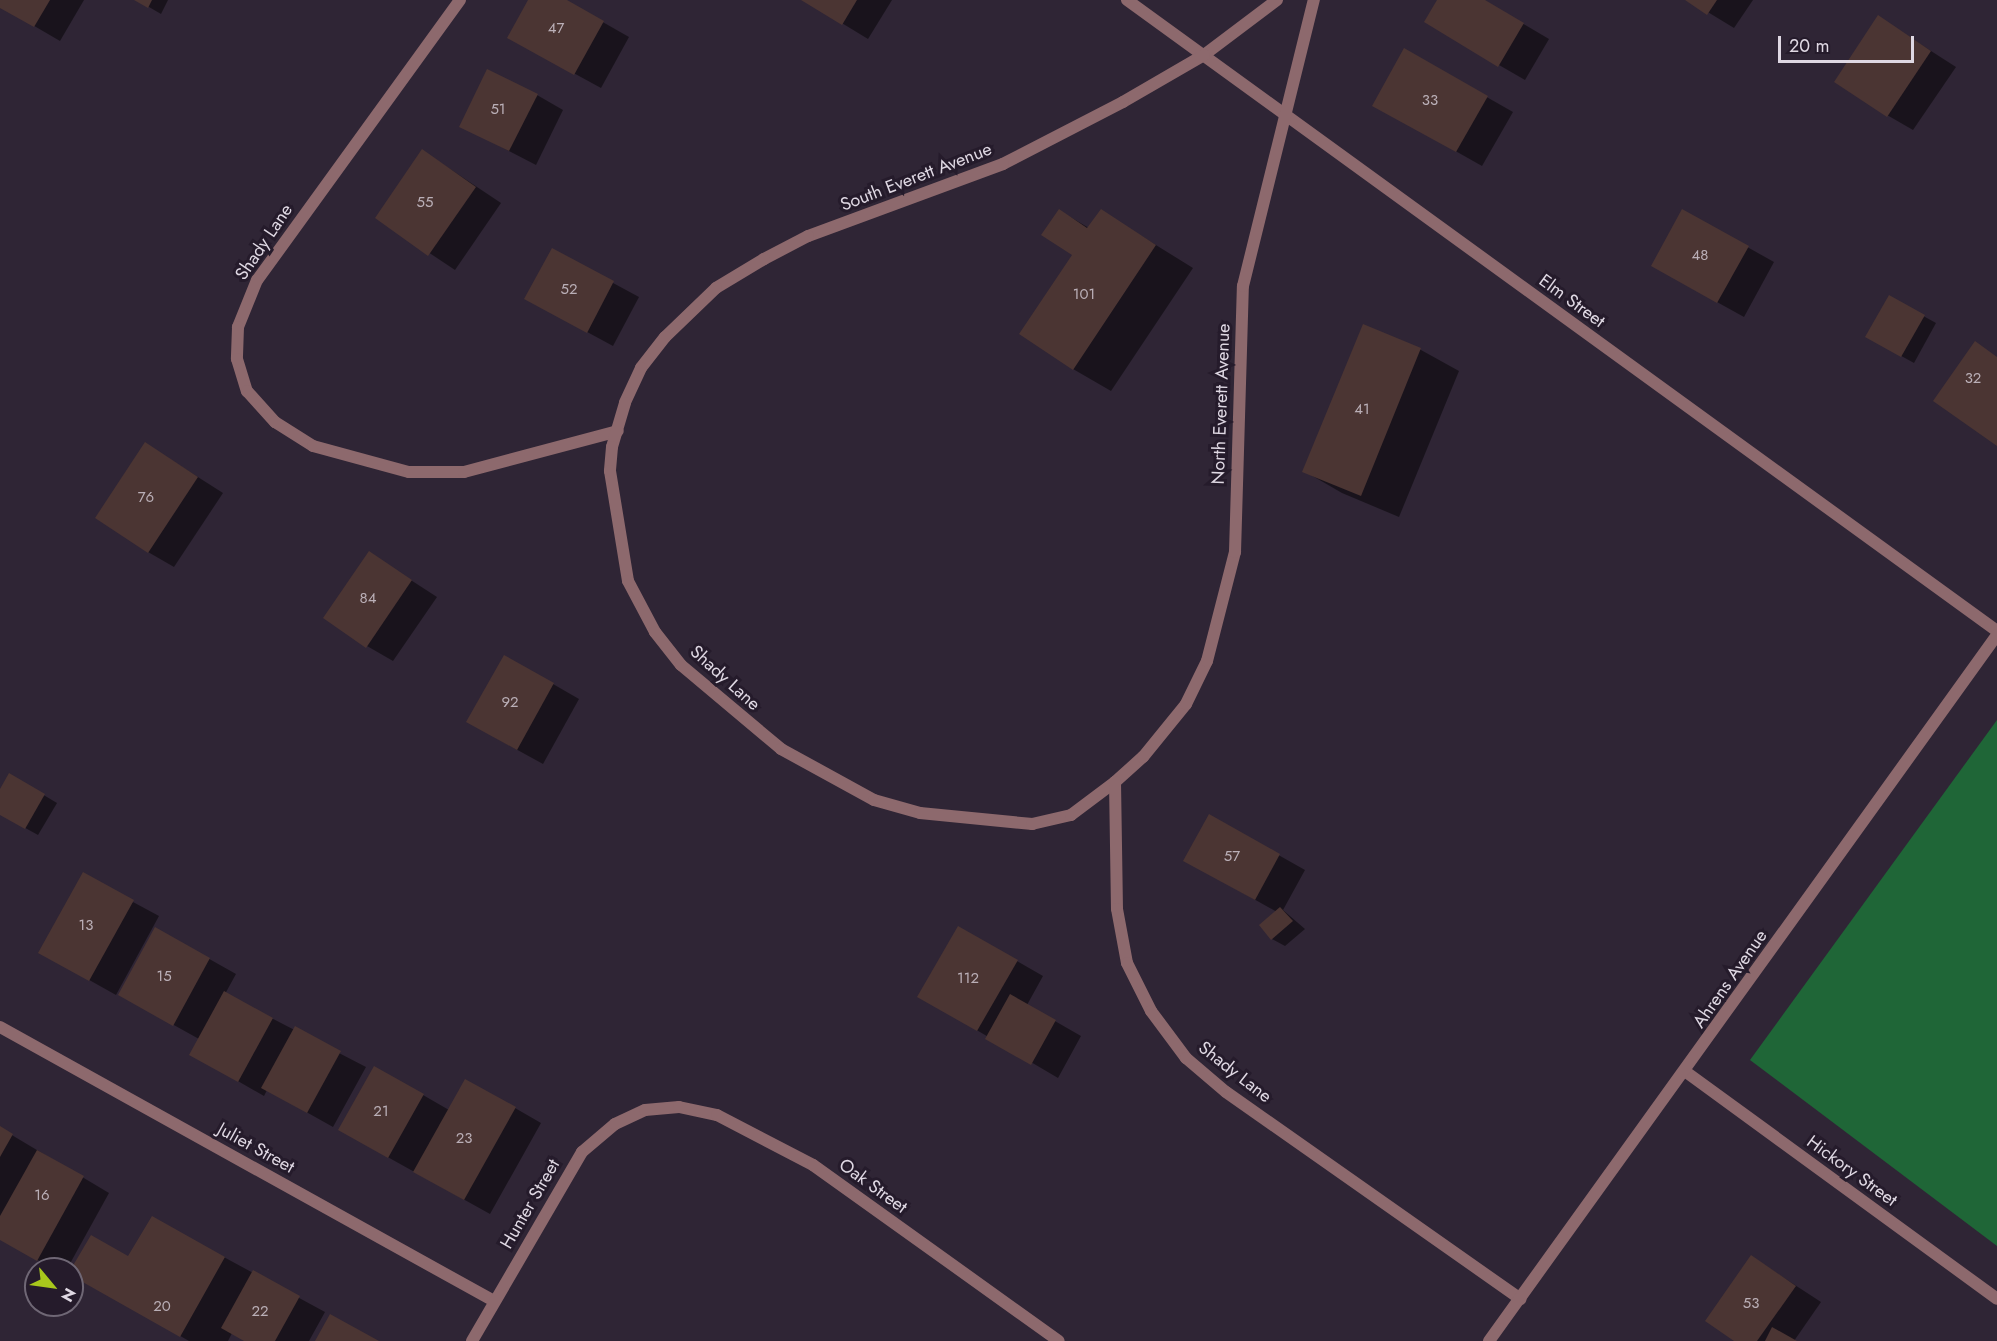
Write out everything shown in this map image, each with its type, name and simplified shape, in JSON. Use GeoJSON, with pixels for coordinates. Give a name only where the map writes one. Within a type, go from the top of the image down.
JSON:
{"type":"FeatureCollection","features":[{"type":"Feature","properties":{"kind":"street","name":"Shady Lane"},"geometry":{"type":"LineString","coordinates":[[460,0],[257,280],[238,327],[237,359],[247,391],[274,422],[313,446],[409,472],[464,472],[618,431],[610,471],[628,581],[655,632],[681,665],[781,749],[874,800],[920,813],[982,822],[1032,824],[1071,815],[1115,782]]}},
{"type":"Feature","properties":{"kind":"street","name":"Elm Street"},"geometry":{"type":"LineString","coordinates":[[1127,0],[1997,633]]}},
{"type":"Feature","properties":{"kind":"street","name":"South Everett Avenue"},"geometry":{"type":"LineString","coordinates":[[618,431],[631,385],[641,368],[665,337],[716,288],[808,236],[1003,164],[1123,102],[1204,54],[1277,0]]}},
{"type":"Feature","properties":{"kind":"street","name":"North Everett Avenue"},"geometry":{"type":"LineString","coordinates":[[1115,782],[1143,757],[1186,704],[1207,661],[1222,615],[1235,552],[1243,286],[1314,0]]}},
{"type":"Feature","properties":{"kind":"street","name":"Ahrens Avenue"},"geometry":{"type":"LineString","coordinates":[[1489,1341],[1686,1072],[1997,633]]}},
{"type":"Feature","properties":{"kind":"street","name":"Shady Lane"},"geometry":{"type":"LineString","coordinates":[[1115,782],[1117,909],[1127,963],[1151,1011],[1186,1058],[1226,1092],[1520,1299]]}},
{"type":"Feature","properties":{"kind":"street","name":"Juliet Street"},"geometry":{"type":"LineString","coordinates":[[0,1027],[494,1301]]}},
{"type":"Feature","properties":{"kind":"street","name":"Hickory Street"},"geometry":{"type":"LineString","coordinates":[[1686,1072],[1997,1299]]}},
{"type":"Feature","properties":{"kind":"street","name":"Oak Street"},"geometry":{"type":"LineString","coordinates":[[645,1110],[679,1107],[717,1115],[813,1165],[1059,1341]]}},
{"type":"Feature","properties":{"kind":"street","name":"Hunter Street"},"geometry":{"type":"LineString","coordinates":[[472,1341],[582,1152],[615,1124],[645,1110]]}},
{"type":"Feature","properties":{"kind":"green space"},"geometry":{"type":"Polygon","coordinates":[[[1997,720],[1997,1246],[1750,1060],[1997,720]]]}},
{"type":"Feature","properties":{"kind":"building"},"geometry":{"type":"Polygon","coordinates":[[[0,0],[50,0],[34,27],[0,8],[0,0]]]}},
{"type":"Feature","properties":{"kind":"building"},"geometry":{"type":"Polygon","coordinates":[[[134,0],[152,0],[148,8],[134,0]]]}},
{"type":"Feature","properties":{"kind":"building"},"geometry":{"type":"Polygon","coordinates":[[[528,0],[567,0],[604,21],[574,75],[507,38],[528,0]]]}},
{"type":"Feature","properties":{"kind":"building"},"geometry":{"type":"Polygon","coordinates":[[[801,0],[857,0],[842,25],[801,0]]]}},
{"type":"Feature","properties":{"kind":"building"},"geometry":{"type":"Polygon","coordinates":[[[1437,0],[1485,0],[1524,23],[1498,67],[1424,22],[1437,0]]]}},
{"type":"Feature","properties":{"kind":"building"},"geometry":{"type":"Polygon","coordinates":[[[1685,0],[1717,0],[1707,15],[1685,0]]]}},
{"type":"Feature","properties":{"kind":"building"},"geometry":{"type":"Polygon","coordinates":[[[1878,15],[1931,51],[1887,117],[1834,82],[1878,15]]]}},
{"type":"Feature","properties":{"kind":"building"},"geometry":{"type":"Polygon","coordinates":[[[1404,48],[1488,96],[1456,152],[1372,106],[1404,48]]]}},
{"type":"Feature","properties":{"kind":"building"},"geometry":{"type":"Polygon","coordinates":[[[487,69],[538,94],[509,151],[459,127],[487,69]]]}},
{"type":"Feature","properties":{"kind":"building"},"geometry":{"type":"Polygon","coordinates":[[[422,149],[476,187],[428,256],[375,218],[422,149]]]}},
{"type":"Feature","properties":{"kind":"building"},"geometry":{"type":"Polygon","coordinates":[[[1059,209],[1087,228],[1101,209],[1156,245],[1073,370],[1019,334],[1072,255],[1041,235],[1059,209]]]}},
{"type":"Feature","properties":{"kind":"building"},"geometry":{"type":"Polygon","coordinates":[[[1682,209],[1749,246],[1717,303],[1651,266],[1682,209]]]}},
{"type":"Feature","properties":{"kind":"building"},"geometry":{"type":"Polygon","coordinates":[[[552,248],[614,281],[587,333],[524,299],[552,248]]]}},
{"type":"Feature","properties":{"kind":"building"},"geometry":{"type":"Polygon","coordinates":[[[1889,295],[1925,315],[1901,357],[1865,337],[1889,295]]]}},
{"type":"Feature","properties":{"kind":"building"},"geometry":{"type":"Polygon","coordinates":[[[1363,324],[1421,348],[1361,496],[1302,472],[1363,324]]]}},
{"type":"Feature","properties":{"kind":"building"},"geometry":{"type":"Polygon","coordinates":[[[1975,341],[1997,357],[1997,446],[1933,401],[1975,341]]]}},
{"type":"Feature","properties":{"kind":"building"},"geometry":{"type":"Polygon","coordinates":[[[145,442],[198,477],[148,553],[95,518],[145,442]]]}},
{"type":"Feature","properties":{"kind":"building"},"geometry":{"type":"Polygon","coordinates":[[[369,551],[412,580],[366,648],[323,618],[369,551]]]}},
{"type":"Feature","properties":{"kind":"building"},"geometry":{"type":"Polygon","coordinates":[[[504,655],[554,683],[517,750],[466,722],[504,655]]]}},
{"type":"Feature","properties":{"kind":"building"},"geometry":{"type":"Polygon","coordinates":[[[9,773],[45,794],[25,829],[0,815],[0,789],[9,773]]]}},
{"type":"Feature","properties":{"kind":"building"},"geometry":{"type":"Polygon","coordinates":[[[1209,814],[1280,854],[1255,900],[1183,861],[1209,814]]]}},
{"type":"Feature","properties":{"kind":"building"},"geometry":{"type":"Polygon","coordinates":[[[83,872],[134,900],[89,981],[38,953],[83,872]]]}},
{"type":"Feature","properties":{"kind":"building"},"geometry":{"type":"Polygon","coordinates":[[[1280,907],[1293,921],[1271,940],[1259,925],[1280,907]]]}},
{"type":"Feature","properties":{"kind":"building"},"geometry":{"type":"Polygon","coordinates":[[[958,926],[1018,960],[977,1031],[917,997],[958,926]]]}},
{"type":"Feature","properties":{"kind":"building"},"geometry":{"type":"Polygon","coordinates":[[[155,927],[210,958],[173,1026],[118,995],[155,927]]]}},
{"type":"Feature","properties":{"kind":"building"},"geometry":{"type":"Polygon","coordinates":[[[224,991],[273,1018],[238,1082],[189,1055],[224,991]]]}},
{"type":"Feature","properties":{"kind":"building"},"geometry":{"type":"Polygon","coordinates":[[[1010,994],[1056,1020],[1031,1065],[985,1039],[1010,994]]]}},
{"type":"Feature","properties":{"kind":"building"},"geometry":{"type":"Polygon","coordinates":[[[295,1026],[341,1051],[307,1113],[261,1088],[295,1026]]]}},
{"type":"Feature","properties":{"kind":"building"},"geometry":{"type":"Polygon","coordinates":[[[374,1066],[424,1094],[388,1158],[338,1130],[374,1066]]]}},
{"type":"Feature","properties":{"kind":"building"},"geometry":{"type":"Polygon","coordinates":[[[465,1079],[516,1107],[464,1200],[413,1172],[465,1079]]]}},
{"type":"Feature","properties":{"kind":"building"},"geometry":{"type":"Polygon","coordinates":[[[0,1126],[13,1134],[0,1157],[0,1126]]]}},
{"type":"Feature","properties":{"kind":"building"},"geometry":{"type":"Polygon","coordinates":[[[37,1150],[84,1176],[39,1257],[30,1257],[0,1240],[0,1216],[37,1150]]]}},
{"type":"Feature","properties":{"kind":"building"},"geometry":{"type":"Polygon","coordinates":[[[152,1216],[225,1257],[180,1337],[84,1283],[84,1257],[78,1257],[91,1235],[128,1256],[152,1216]]]}},
{"type":"Feature","properties":{"kind":"building"},"geometry":{"type":"Polygon","coordinates":[[[1751,1255],[1796,1286],[1757,1341],[1734,1341],[1705,1321],[1751,1255]]]}},
{"type":"Feature","properties":{"kind":"building"},"geometry":{"type":"Polygon","coordinates":[[[253,1270],[300,1296],[275,1341],[244,1341],[221,1328],[253,1270]]]}},
{"type":"Feature","properties":{"kind":"building"},"geometry":{"type":"Polygon","coordinates":[[[330,1314],[379,1341],[315,1341],[330,1314]]]}},
{"type":"Feature","properties":{"kind":"building"},"geometry":{"type":"Polygon","coordinates":[[[1772,1327],[1797,1341],[1765,1341],[1772,1327]]]}}]}
